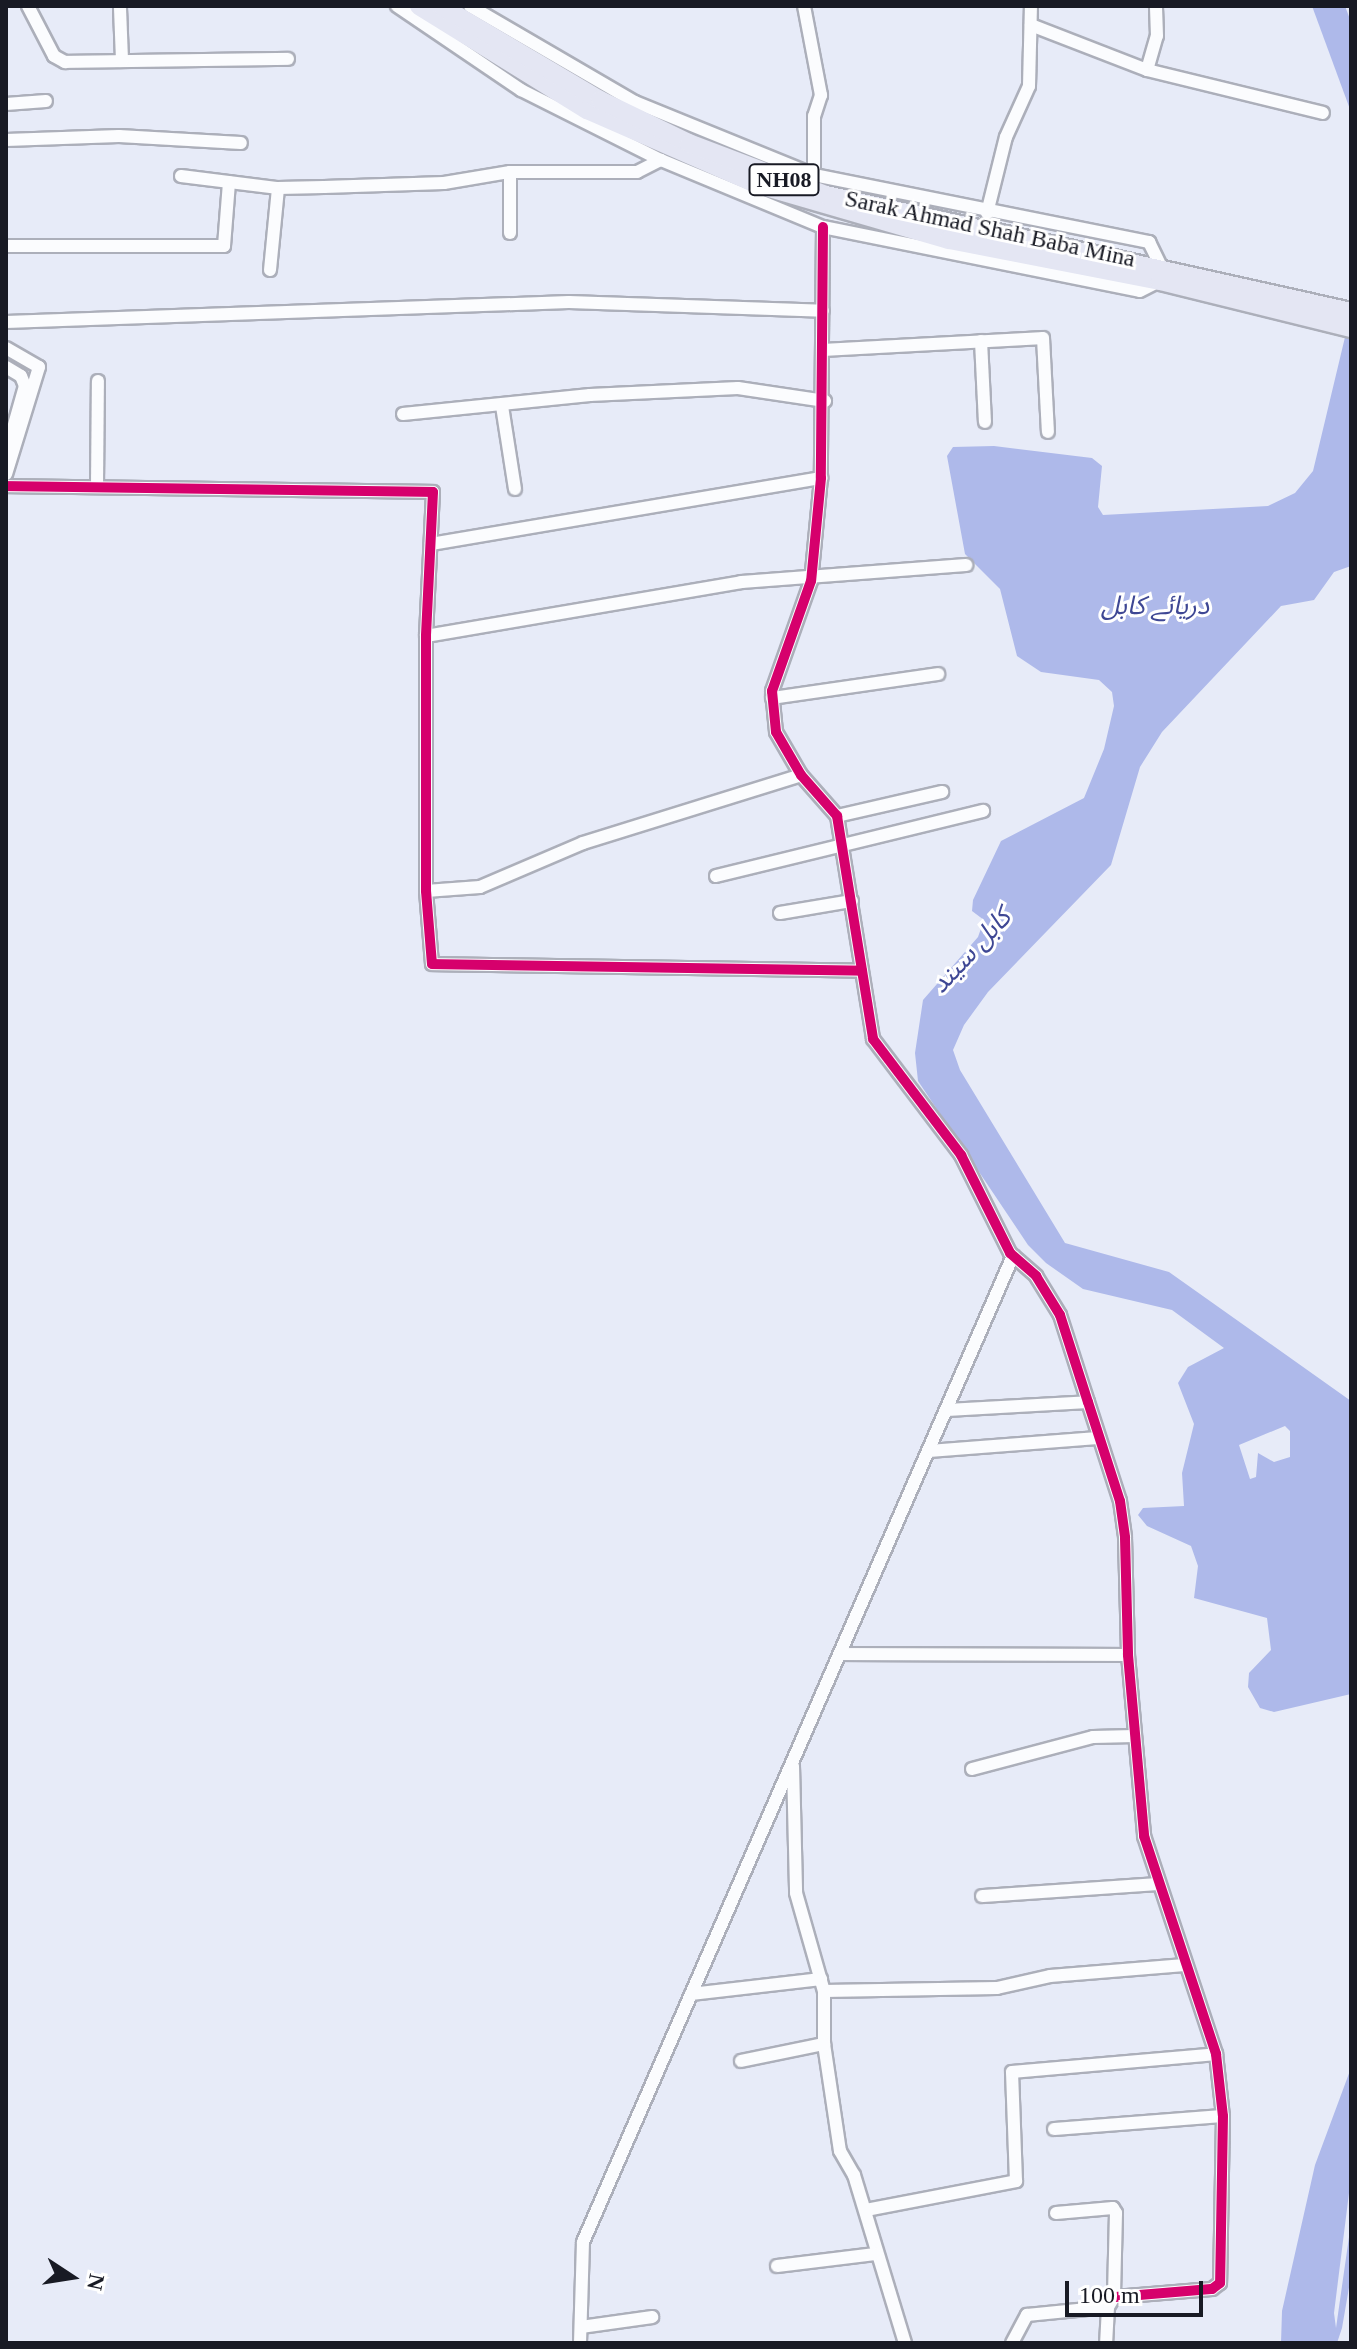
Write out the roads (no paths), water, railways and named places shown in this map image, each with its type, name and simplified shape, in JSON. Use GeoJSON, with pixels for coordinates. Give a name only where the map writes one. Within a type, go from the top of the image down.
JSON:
{"type":"FeatureCollection","features":[{"type":"Feature","properties":{"kind":"highway","name":"NH08"},"geometry":{"type":"LineString","coordinates":[[419,6],[575,104],[697,168],[884,224],[1160,273],[1343,318]]}},
{"type":"Feature","properties":{"kind":"highway","name":"Sarak Ahmad Shah Baba Mina"},"geometry":{"type":"LineString","coordinates":[[441,6],[631,108],[694,136],[763,173],[881,210],[1160,273]]}},
{"type":"Feature","properties":{"kind":"street"},"geometry":{"type":"LineString","coordinates":[[28,6],[58,60],[288,59]]}},
{"type":"Feature","properties":{"kind":"street"},"geometry":{"type":"LineString","coordinates":[[397,6],[521,90],[661,160],[697,168],[823,227],[1140,291],[1160,273],[1149,242],[987,213],[973,203],[814,175],[694,136]]}},
{"type":"Feature","properties":{"kind":"street"},"geometry":{"type":"LineString","coordinates":[[470,6],[631,108]]}},
{"type":"Feature","properties":{"kind":"street"},"geometry":{"type":"LineString","coordinates":[[804,6],[821,95],[814,116],[814,175]]}},
{"type":"Feature","properties":{"kind":"street"},"geometry":{"type":"LineString","coordinates":[[987,213],[1006,137],[1029,86],[1031,6]]}},
{"type":"Feature","properties":{"kind":"street"},"geometry":{"type":"LineString","coordinates":[[1147,70],[1157,36],[1156,6]]}},
{"type":"Feature","properties":{"kind":"street"},"geometry":{"type":"LineString","coordinates":[[120,8],[122,61]]}},
{"type":"Feature","properties":{"kind":"street"},"geometry":{"type":"LineString","coordinates":[[1031,25],[1147,70],[1323,113]]}},
{"type":"Feature","properties":{"kind":"street"},"geometry":{"type":"LineString","coordinates":[[6,104],[46,101]]}},
{"type":"Feature","properties":{"kind":"street"},"geometry":{"type":"LineString","coordinates":[[6,140],[119,136],[241,143]]}},
{"type":"Feature","properties":{"kind":"street"},"geometry":{"type":"LineString","coordinates":[[181,176],[278,188],[444,183],[510,172],[637,172],[661,160]]}},
{"type":"Feature","properties":{"kind":"street"},"geometry":{"type":"LineString","coordinates":[[510,172],[510,233]]}},
{"type":"Feature","properties":{"kind":"street"},"geometry":{"type":"LineString","coordinates":[[6,246],[224,246],[229,182]]}},
{"type":"Feature","properties":{"kind":"street"},"geometry":{"type":"LineString","coordinates":[[270,270],[278,188]]}},
{"type":"Feature","properties":{"kind":"street"},"geometry":{"type":"LineString","coordinates":[[823,227],[825,401],[821,478],[811,581],[772,698],[779,740],[801,775],[837,816],[873,1039],[961,1155],[1013,1256],[1036,1276],[1060,1315],[1120,1501],[1125,1538],[1128,1655],[1144,1836],[1156,1884],[1216,2054],[1223,2116],[1220,2283],[1212,2289],[1027,2315],[1012,2343]]}},
{"type":"Feature","properties":{"kind":"street"},"geometry":{"type":"LineString","coordinates":[[6,322],[569,302],[823,311]]}},
{"type":"Feature","properties":{"kind":"street"},"geometry":{"type":"LineString","coordinates":[[824,350],[1043,338],[1048,432]]}},
{"type":"Feature","properties":{"kind":"street"},"geometry":{"type":"LineString","coordinates":[[981,341],[985,422]]}},
{"type":"Feature","properties":{"kind":"street"},"geometry":{"type":"LineString","coordinates":[[6,348],[39,367],[6,474]]}},
{"type":"Feature","properties":{"kind":"street"},"geometry":{"type":"LineString","coordinates":[[6,367],[24,381],[10,414],[6,452]]}},
{"type":"Feature","properties":{"kind":"street"},"geometry":{"type":"LineString","coordinates":[[97,486],[98,381]]}},
{"type":"Feature","properties":{"kind":"street"},"geometry":{"type":"LineString","coordinates":[[403,414],[590,395],[738,388],[825,401]]}},
{"type":"Feature","properties":{"kind":"street"},"geometry":{"type":"LineString","coordinates":[[502,406],[515,489]]}},
{"type":"Feature","properties":{"kind":"street"},"geometry":{"type":"LineString","coordinates":[[431,544],[821,478]]}},
{"type":"Feature","properties":{"kind":"street"},"geometry":{"type":"LineString","coordinates":[[6,486],[428,491],[434,497],[426,636],[426,891],[432,964],[862,971]]}},
{"type":"Feature","properties":{"kind":"street"},"geometry":{"type":"LineString","coordinates":[[426,636],[741,582],[811,581],[966,565]]}},
{"type":"Feature","properties":{"kind":"street"},"geometry":{"type":"LineString","coordinates":[[772,698],[938,674]]}},
{"type":"Feature","properties":{"kind":"street"},"geometry":{"type":"LineString","coordinates":[[426,891],[480,887],[583,843],[801,775]]}},
{"type":"Feature","properties":{"kind":"street"},"geometry":{"type":"LineString","coordinates":[[837,816],[942,792]]}},
{"type":"Feature","properties":{"kind":"street"},"geometry":{"type":"LineString","coordinates":[[716,876],[983,811]]}},
{"type":"Feature","properties":{"kind":"street"},"geometry":{"type":"LineString","coordinates":[[780,913],[852,901]]}},
{"type":"Feature","properties":{"kind":"street"},"geometry":{"type":"LineString","coordinates":[[580,2343],[583,2242],[1013,1256]]}},
{"type":"Feature","properties":{"kind":"street"},"geometry":{"type":"LineString","coordinates":[[947,1410],[1088,1402]]}},
{"type":"Feature","properties":{"kind":"street"},"geometry":{"type":"LineString","coordinates":[[929,1451],[1098,1438]]}},
{"type":"Feature","properties":{"kind":"street"},"geometry":{"type":"LineString","coordinates":[[840,1654],[1128,1655]]}},
{"type":"Feature","properties":{"kind":"street"},"geometry":{"type":"LineString","coordinates":[[972,1769],[1093,1737],[1134,1736]]}},
{"type":"Feature","properties":{"kind":"street"},"geometry":{"type":"LineString","coordinates":[[793,1763],[796,1893],[823,1985],[824,2044],[840,2151],[866,2210],[875,2254],[905,2343]]}},
{"type":"Feature","properties":{"kind":"street"},"geometry":{"type":"LineString","coordinates":[[982,1896],[1156,1884]]}},
{"type":"Feature","properties":{"kind":"street"},"geometry":{"type":"LineString","coordinates":[[691,1994],[823,1985],[997,1988],[1050,1976],[1185,1965]]}},
{"type":"Feature","properties":{"kind":"street"},"geometry":{"type":"LineString","coordinates":[[741,2061],[824,2044]]}},
{"type":"Feature","properties":{"kind":"street"},"geometry":{"type":"LineString","coordinates":[[866,2210],[1016,2181],[1012,2072],[1216,2054]]}},
{"type":"Feature","properties":{"kind":"street"},"geometry":{"type":"LineString","coordinates":[[1054,2129],[1223,2116]]}},
{"type":"Feature","properties":{"kind":"street"},"geometry":{"type":"LineString","coordinates":[[1056,2213],[1115,2210],[1106,2343]]}},
{"type":"Feature","properties":{"kind":"street"},"geometry":{"type":"LineString","coordinates":[[777,2266],[875,2254]]}},
{"type":"Feature","properties":{"kind":"street"},"geometry":{"type":"LineString","coordinates":[[581,2327],[652,2317]]}},
{"type":"Feature","properties":{"kind":"water"},"geometry":{"type":"Polygon","coordinates":[[[1312,6],[1345,6],[1351,22],[1351,112],[1312,6]]]}},
{"type":"Feature","properties":{"kind":"water","name":"دریائے کابل"},"geometry":{"type":"Polygon","coordinates":[[[1351,312],[1351,566],[1334,572],[1314,600],[1281,606],[1162,732],[1140,767],[1111,865],[988,992],[964,1025],[953,1050],[960,1070],[1065,1243],[1169,1272],[1351,1401],[1351,1694],[1274,1712],[1260,1708],[1248,1687],[1249,1673],[1271,1650],[1267,1618],[1194,1598],[1198,1566],[1191,1546],[1147,1526],[1138,1515],[1143,1508],[1184,1506],[1182,1473],[1194,1424],[1178,1383],[1188,1367],[1224,1348],[1172,1310],[1083,1289],[1046,1263],[1028,1245],[918,1081],[915,1053],[923,1000],[978,937],[984,920],[972,911],[973,900],[1001,841],[1084,798],[1104,749],[1114,706],[1112,692],[1099,680],[1041,672],[1017,656],[1000,589],[965,554],[947,456],[953,447],[994,446],[1092,458],[1102,466],[1098,507],[1103,515],[1268,506],[1295,493],[1313,471],[1351,312]],[[1285,1426],[1239,1445],[1250,1479],[1256,1477],[1258,1453],[1274,1462],[1290,1457],[1290,1431],[1285,1426]]]}},
{"type":"Feature","properties":{"kind":"water"},"geometry":{"type":"Polygon","coordinates":[[[1351,2068],[1351,2177],[1334,2313],[1336,2328],[1351,2223],[1351,2276],[1342,2328],[1337,2343],[1281,2343],[1282,2311],[1315,2165],[1351,2068]]]}},
{"type":"Feature","properties":{"kind":"water label","name":"کابل سيند"},"geometry":{"type":"Point","coordinates":[971,951]}}]}
